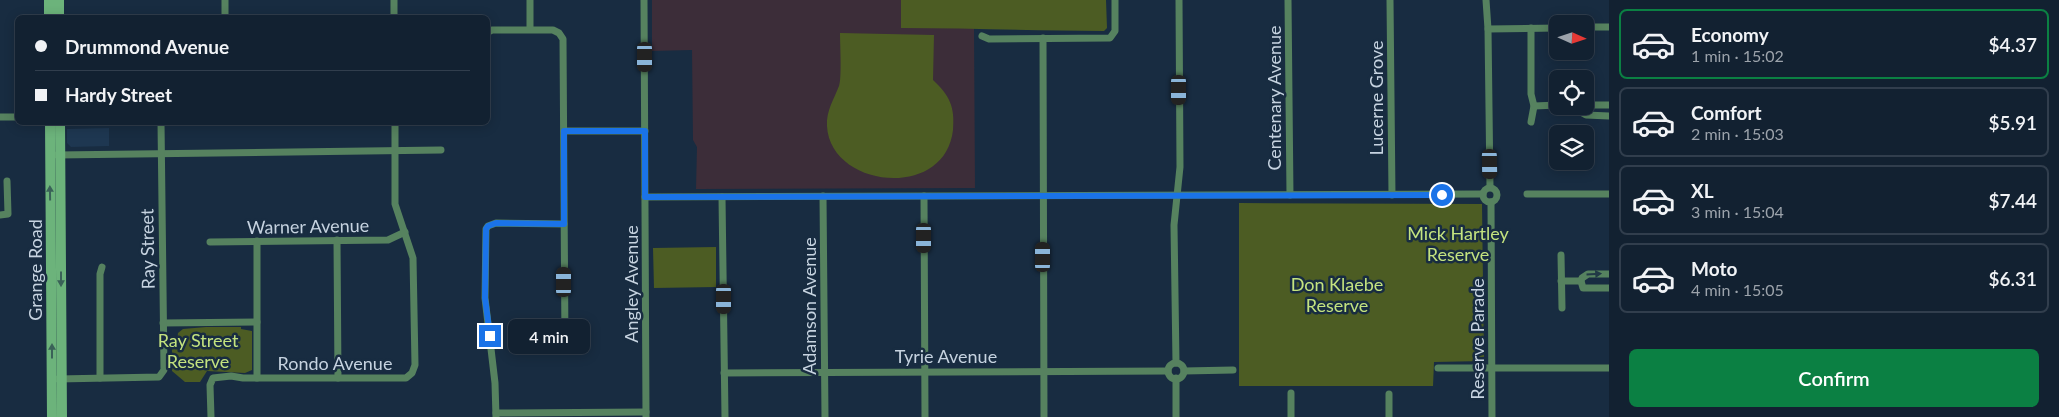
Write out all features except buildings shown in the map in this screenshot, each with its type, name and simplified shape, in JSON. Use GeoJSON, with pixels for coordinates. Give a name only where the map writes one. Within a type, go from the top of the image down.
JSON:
{"type":"FeatureCollection","features":[{"type":"Feature","properties":{"kind":"main road"},"geometry":{"type":"LineString","coordinates":[[49,0],[49,15]]}},
{"type":"Feature","properties":{"kind":"main road"},"geometry":{"type":"LineString","coordinates":[[59,0],[59,15]]}},
{"type":"Feature","properties":{"kind":"main road","name":"Grange Road"},"geometry":{"type":"LineString","coordinates":[[50,125],[55,155],[57,379],[62,417]]}},
{"type":"Feature","properties":{"kind":"main road","name":"Grange Road"},"geometry":{"type":"LineString","coordinates":[[55,155],[60,125]]}},
{"type":"Feature","properties":{"kind":"main road","name":"Grange Road"},"geometry":{"type":"LineString","coordinates":[[52,417],[57,379]]}},
{"type":"Feature","properties":{"kind":"street"},"geometry":{"type":"LineString","coordinates":[[225,0],[225,15]]}},
{"type":"Feature","properties":{"kind":"street"},"geometry":{"type":"LineString","coordinates":[[394,0],[394,15]]}},
{"type":"Feature","properties":{"kind":"street"},"geometry":{"type":"LineString","coordinates":[[530,0],[530,29]]}},
{"type":"Feature","properties":{"kind":"street","name":"Angley Avenue"},"geometry":{"type":"LineString","coordinates":[[644,0],[646,414]]}},
{"type":"Feature","properties":{"kind":"street"},"geometry":{"type":"LineString","coordinates":[[982,36],[989,39],[1110,38],[1115,31],[1115,0]]}},
{"type":"Feature","properties":{"kind":"street"},"geometry":{"type":"LineString","coordinates":[[1176,363],[1174,225],[1180,167],[1179,0]]}},
{"type":"Feature","properties":{"kind":"street","name":"Centenary Avenue"},"geometry":{"type":"LineString","coordinates":[[1288,0],[1290,195]]}},
{"type":"Feature","properties":{"kind":"street","name":"Lucerne Grove"},"geometry":{"type":"LineString","coordinates":[[1390,0],[1392,195]]}},
{"type":"Feature","properties":{"kind":"street"},"geometry":{"type":"LineString","coordinates":[[1486,0],[1490,187]]}},
{"type":"Feature","properties":{"kind":"street"},"geometry":{"type":"LineString","coordinates":[[1594,27],[1609,27]]}},
{"type":"Feature","properties":{"kind":"street"},"geometry":{"type":"LineString","coordinates":[[1531,28],[1531,94],[1534,106],[1531,122]]}},
{"type":"Feature","properties":{"kind":"street"},"geometry":{"type":"LineString","coordinates":[[1488,29],[1549,28]]}},
{"type":"Feature","properties":{"kind":"street"},"geometry":{"type":"LineString","coordinates":[[490,31],[553,30],[559,33],[563,39],[565,346]]}},
{"type":"Feature","properties":{"kind":"street"},"geometry":{"type":"LineString","coordinates":[[1043,38],[1044,417]]}},
{"type":"Feature","properties":{"kind":"street"},"geometry":{"type":"LineString","coordinates":[[1594,106],[1609,105]]}},
{"type":"Feature","properties":{"kind":"street"},"geometry":{"type":"LineString","coordinates":[[1534,106],[1549,106]]}},
{"type":"Feature","properties":{"kind":"street"},"geometry":{"type":"LineString","coordinates":[[1582,115],[1609,116]]}},
{"type":"Feature","properties":{"kind":"street"},"geometry":{"type":"LineString","coordinates":[[0,117],[15,116]]}},
{"type":"Feature","properties":{"kind":"street","name":"Ray Street"},"geometry":{"type":"LineString","coordinates":[[100,378],[159,377],[164,370],[162,125]]}},
{"type":"Feature","properties":{"kind":"street","name":"Rondo Avenue"},"geometry":{"type":"LineString","coordinates":[[211,417],[210,385],[212,378],[231,376],[257,378],[406,378],[412,373],[415,365],[413,258],[399,219],[396,204],[394,125]]}},
{"type":"Feature","properties":{"kind":"street"},"geometry":{"type":"LineString","coordinates":[[564,131],[645,131]]}},
{"type":"Feature","properties":{"kind":"street"},"geometry":{"type":"LineString","coordinates":[[55,155],[162,152],[442,150]]}},
{"type":"Feature","properties":{"kind":"street"},"geometry":{"type":"LineString","coordinates":[[0,215],[8,214],[8,181]]}},
{"type":"Feature","properties":{"kind":"street"},"geometry":{"type":"LineString","coordinates":[[1483,194],[1490,187]]}},
{"type":"Feature","properties":{"kind":"street"},"geometry":{"type":"LineString","coordinates":[[1483,194],[1485,200],[1491,202],[1496,199],[1497,192],[1490,187]]}},
{"type":"Feature","properties":{"kind":"street"},"geometry":{"type":"LineString","coordinates":[[645,197],[1483,194]]}},
{"type":"Feature","properties":{"kind":"street"},"geometry":{"type":"LineString","coordinates":[[1527,194],[1609,194]]}},
{"type":"Feature","properties":{"kind":"street"},"geometry":{"type":"LineString","coordinates":[[722,196],[724,417]]}},
{"type":"Feature","properties":{"kind":"street","name":"Adamson Avenue"},"geometry":{"type":"LineString","coordinates":[[823,196],[825,417]]}},
{"type":"Feature","properties":{"kind":"street"},"geometry":{"type":"LineString","coordinates":[[924,196],[925,417]]}},
{"type":"Feature","properties":{"kind":"street","name":"Reserve Parade"},"geometry":{"type":"LineString","coordinates":[[1491,202],[1492,417]]}},
{"type":"Feature","properties":{"kind":"street"},"geometry":{"type":"LineString","coordinates":[[564,224],[496,223],[488,226],[484,234],[485,298],[495,383],[496,415],[646,414]]}},
{"type":"Feature","properties":{"kind":"street","name":"Warner Avenue"},"geometry":{"type":"LineString","coordinates":[[210,242],[388,240],[405,232]]}},
{"type":"Feature","properties":{"kind":"street"},"geometry":{"type":"LineString","coordinates":[[337,240],[338,378]]}},
{"type":"Feature","properties":{"kind":"street"},"geometry":{"type":"LineString","coordinates":[[257,241],[257,378]]}},
{"type":"Feature","properties":{"kind":"street"},"geometry":{"type":"LineString","coordinates":[[1561,255],[1562,308]]}},
{"type":"Feature","properties":{"kind":"street"},"geometry":{"type":"LineString","coordinates":[[57,379],[100,378],[100,274],[102,267]]}},
{"type":"Feature","properties":{"kind":"street"},"geometry":{"type":"LineString","coordinates":[[1562,281],[1580,281],[1588,274],[1609,274]]}},
{"type":"Feature","properties":{"kind":"street"},"geometry":{"type":"LineString","coordinates":[[1580,281],[1584,288],[1609,288]]}},
{"type":"Feature","properties":{"kind":"street"},"geometry":{"type":"LineString","coordinates":[[163,323],[258,322]]}},
{"type":"Feature","properties":{"kind":"street"},"geometry":{"type":"LineString","coordinates":[[1176,363],[1170,366],[1168,371],[1172,377],[1176,378]]}},
{"type":"Feature","properties":{"kind":"street"},"geometry":{"type":"LineString","coordinates":[[1176,363],[1182,366],[1184,371]]}},
{"type":"Feature","properties":{"kind":"street"},"geometry":{"type":"LineString","coordinates":[[1438,368],[1609,368]]}},
{"type":"Feature","properties":{"kind":"street"},"geometry":{"type":"LineString","coordinates":[[1184,371],[1233,370]]}},
{"type":"Feature","properties":{"kind":"street","name":"Tyrie Avenue"},"geometry":{"type":"LineString","coordinates":[[724,373],[1168,371]]}},
{"type":"Feature","properties":{"kind":"street"},"geometry":{"type":"LineString","coordinates":[[1176,378],[1180,377],[1184,371]]}},
{"type":"Feature","properties":{"kind":"street"},"geometry":{"type":"LineString","coordinates":[[1176,378],[1176,417]]}},
{"type":"Feature","properties":{"kind":"street"},"geometry":{"type":"LineString","coordinates":[[1291,393],[1291,417]]}},
{"type":"Feature","properties":{"kind":"street"},"geometry":{"type":"LineString","coordinates":[[1389,394],[1389,417]]}},
{"type":"Feature","properties":{"kind":"shaded area"},"geometry":{"type":"Polygon","coordinates":[[[652,0],[901,0],[901,28],[974,28],[975,188],[696,189],[697,147],[693,140],[692,50],[652,51],[652,0]]]}},
{"type":"Feature","properties":{"kind":"shaded area"},"geometry":{"type":"Polygon","coordinates":[[[109,128],[109,146],[71,147],[67,143],[67,129],[109,128]]]}},
{"type":"Feature","properties":{"kind":"green space"},"geometry":{"type":"Polygon","coordinates":[[[901,0],[1106,0],[1107,28],[1104,31],[901,28],[901,0]]]}},
{"type":"Feature","properties":{"kind":"green space"},"geometry":{"type":"Polygon","coordinates":[[[840,33],[934,35],[933,80],[944,91],[950,102],[953,115],[953,130],[945,153],[930,168],[910,176],[888,178],[866,173],[847,163],[833,147],[827,121],[829,110],[840,82],[840,33]]]}},
{"type":"Feature","properties":{"kind":"green space","name":"Don Klaebe Reserve"},"geometry":{"type":"Polygon","coordinates":[[[1239,203],[1482,204],[1484,361],[1434,362],[1433,386],[1239,386],[1239,203]]]}},
{"type":"Feature","properties":{"kind":"green space"},"geometry":{"type":"Polygon","coordinates":[[[716,247],[716,287],[654,288],[653,248],[716,247]]]}},
{"type":"Feature","properties":{"kind":"green space","name":"Ray Street Reserve"},"geometry":{"type":"Polygon","coordinates":[[[241,327],[241,329],[252,331],[252,370],[245,373],[207,371],[200,382],[185,382],[172,371],[172,342],[177,341],[178,333],[183,329],[241,327]]]}},
{"type":"Feature","properties":{"kind":"route"},"geometry":{"type":"LineString","coordinates":[[490,336],[485,298],[484,234],[488,226],[496,223],[564,224],[564,131],[645,131],[645,197],[1442,195]]}},
{"type":"Feature","properties":{"kind":"park label","name":"Mick Hartley Reserve"},"geometry":{"type":"Point","coordinates":[1458,243]}}]}
